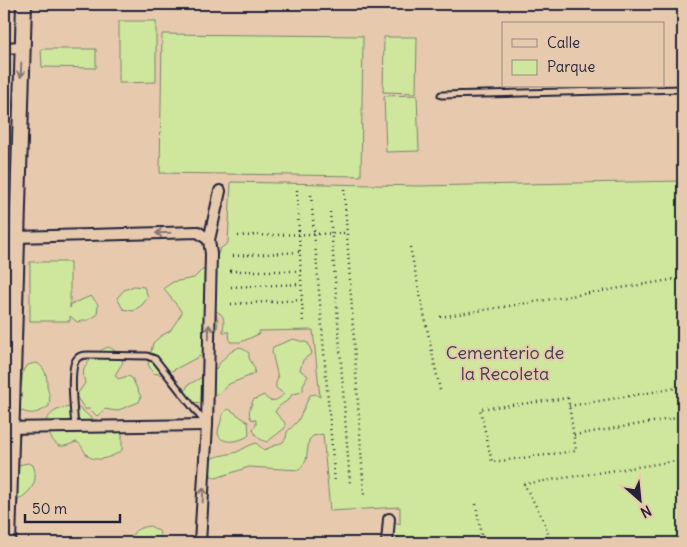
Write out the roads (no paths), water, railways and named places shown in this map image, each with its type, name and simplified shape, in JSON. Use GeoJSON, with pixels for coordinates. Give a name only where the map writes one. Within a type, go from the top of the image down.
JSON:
{"type":"FeatureCollection","features":[{"type":"Feature","properties":{"kind":"street"},"geometry":{"type":"LineString","coordinates":[[8,543],[10,238],[24,4]]}},
{"type":"Feature","properties":{"kind":"street"},"geometry":{"type":"LineString","coordinates":[[4,48],[22,47]]}},
{"type":"Feature","properties":{"kind":"street"},"geometry":{"type":"LineString","coordinates":[[200,543],[207,425],[211,254],[209,240],[220,191]]}},
{"type":"Feature","properties":{"kind":"street"},"geometry":{"type":"LineString","coordinates":[[10,238],[198,232],[209,240]]}},
{"type":"Feature","properties":{"kind":"street"},"geometry":{"type":"LineString","coordinates":[[8,428],[207,425]]}},
{"type":"Feature","properties":{"kind":"street"},"geometry":{"type":"LineString","coordinates":[[387,543],[389,519]]}},
{"type":"Feature","properties":{"kind":"lane"},"geometry":{"type":"LineString","coordinates":[[442,95],[683,89]]}},
{"type":"Feature","properties":{"kind":"lane"},"geometry":{"type":"LineString","coordinates":[[75,427],[73,369],[76,360],[82,355],[147,356],[154,359],[207,425]]}},
{"type":"Feature","properties":{"kind":"park label","name":"Cementerio de la Recoleta"},"geometry":{"type":"Point","coordinates":[505,362]}}]}
